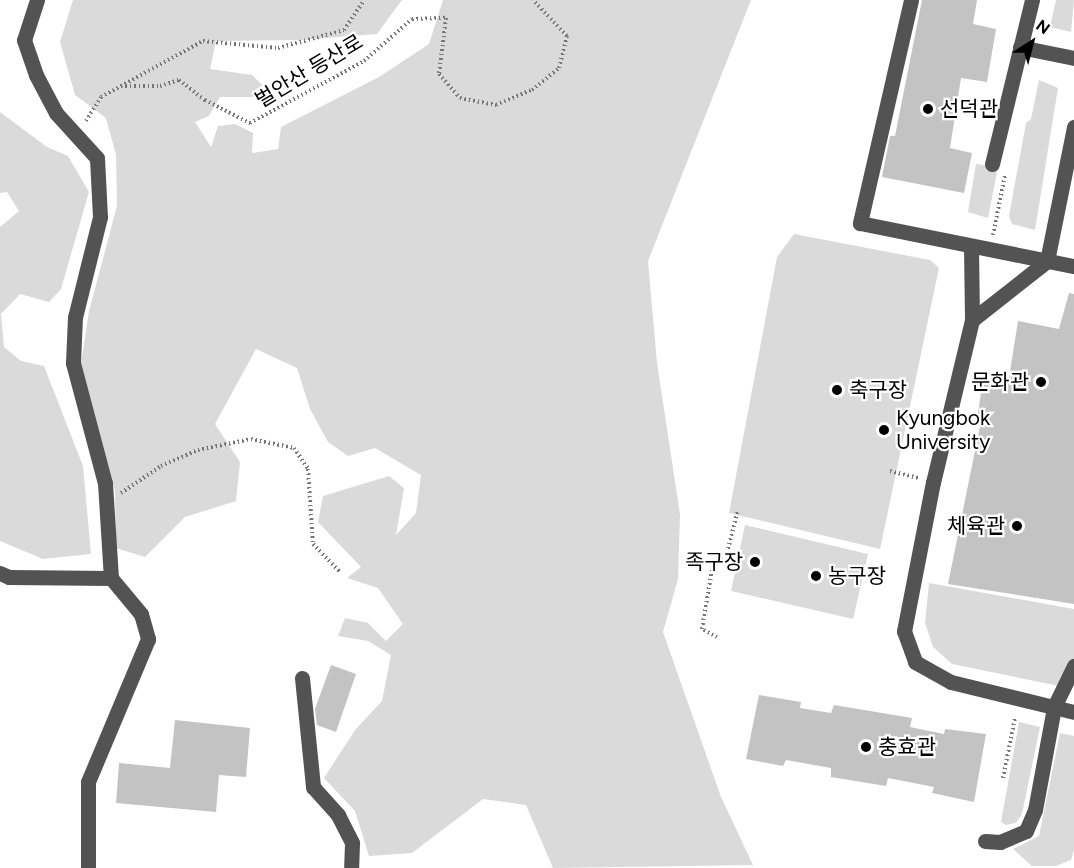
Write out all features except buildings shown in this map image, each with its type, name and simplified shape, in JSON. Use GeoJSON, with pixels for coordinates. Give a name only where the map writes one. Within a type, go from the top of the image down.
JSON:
{"type":"FeatureCollection","features":[{"type":"Feature","properties":{"kind":"lane"},"geometry":{"type":"LineString","coordinates":[[37,0],[24,40],[56,113],[86,149],[97,158],[100,217],[75,317],[73,363],[108,502],[111,578],[141,614],[148,639],[88,782],[88,868]]}},
{"type":"Feature","properties":{"kind":"lane"},"geometry":{"type":"LineString","coordinates":[[911,0],[860,223],[1074,266]]}},
{"type":"Feature","properties":{"kind":"lane"},"geometry":{"type":"LineString","coordinates":[[992,164],[1032,0]]}},
{"type":"Feature","properties":{"kind":"lane"},"geometry":{"type":"LineString","coordinates":[[1020,47],[1074,58]]}},
{"type":"Feature","properties":{"kind":"lane"},"geometry":{"type":"LineString","coordinates":[[972,320],[1047,261],[1074,127]]}},
{"type":"Feature","properties":{"kind":"lane"},"geometry":{"type":"LineString","coordinates":[[971,247],[972,320],[933,482],[904,631],[915,662],[951,682],[1074,712]]}},
{"type":"Feature","properties":{"kind":"lane"},"geometry":{"type":"LineString","coordinates":[[0,573],[9,577],[111,578]]}},
{"type":"Feature","properties":{"kind":"lane"},"geometry":{"type":"LineString","coordinates":[[985,841],[1000,842],[1026,831],[1035,810],[1054,707],[1074,666]]}},
{"type":"Feature","properties":{"kind":"lane"},"geometry":{"type":"LineString","coordinates":[[302,678],[313,787],[338,814],[352,843],[351,868]]}},
{"type":"Feature","properties":{"kind":"path","name":"벌안산 등산로"},"geometry":{"type":"LineString","coordinates":[[86,149],[87,115],[101,97],[125,86],[203,41],[278,48],[344,30],[364,0]]}},
{"type":"Feature","properties":{"kind":"path","name":"벌안산 등산로"},"geometry":{"type":"LineString","coordinates":[[125,86],[160,86],[179,80],[205,100],[250,123],[364,61],[412,19],[446,18],[439,74],[460,98],[496,105],[532,90],[559,68],[567,36],[533,0]]}},
{"type":"Feature","properties":{"kind":"path"},"geometry":{"type":"LineString","coordinates":[[990,250],[1005,172],[992,164]]}},
{"type":"Feature","properties":{"kind":"path"},"geometry":{"type":"LineString","coordinates":[[108,502],[161,466],[198,450],[251,439],[294,448],[308,469],[313,544],[340,572]]}},
{"type":"Feature","properties":{"kind":"path"},"geometry":{"type":"LineString","coordinates":[[890,471],[933,482]]}},
{"type":"Feature","properties":{"kind":"path"},"geometry":{"type":"LineString","coordinates":[[717,638],[702,629],[712,569],[727,553],[738,510]]}},
{"type":"Feature","properties":{"kind":"path"},"geometry":{"type":"LineString","coordinates":[[1003,778],[1015,718]]}},
{"type":"Feature","properties":{"kind":"shaded area"},"geometry":{"type":"Polygon","coordinates":[[[73,0],[402,0],[377,34],[299,40],[216,41],[210,69],[252,75],[271,93],[256,97],[220,97],[209,116],[195,122],[211,147],[218,126],[235,124],[253,133],[252,153],[278,149],[281,127],[379,77],[429,44],[443,0],[751,0],[648,261],[657,363],[680,514],[678,579],[663,632],[721,797],[753,865],[553,868],[526,805],[483,799],[412,853],[369,856],[355,811],[324,778],[355,730],[382,701],[391,655],[368,641],[338,636],[345,618],[368,623],[386,641],[403,624],[378,588],[347,578],[361,567],[318,522],[323,496],[389,476],[404,488],[396,535],[416,513],[421,475],[375,448],[348,456],[328,442],[310,409],[297,368],[256,349],[215,424],[240,462],[236,501],[185,517],[145,557],[116,548],[115,491],[81,364],[89,311],[117,206],[116,155],[106,118],[75,95],[60,42],[73,0]]]}},
{"type":"Feature","properties":{"kind":"shaded area"},"geometry":{"type":"Polygon","coordinates":[[[1056,0],[1074,0],[1071,32],[1050,27],[1056,0]]]}},
{"type":"Feature","properties":{"kind":"shaded area"},"geometry":{"type":"Polygon","coordinates":[[[1039,80],[1058,88],[1035,230],[1012,224],[1009,216],[1026,123],[1031,119],[1039,80]]]}},
{"type":"Feature","properties":{"kind":"shaded area"},"geometry":{"type":"Polygon","coordinates":[[[0,112],[47,147],[68,156],[89,192],[61,289],[49,302],[20,294],[1,314],[4,347],[21,361],[44,366],[83,466],[91,554],[43,559],[0,541],[0,227],[19,211],[7,192],[0,193],[0,112]]]}},
{"type":"Feature","properties":{"kind":"shaded area"},"geometry":{"type":"Polygon","coordinates":[[[976,164],[998,167],[988,218],[968,212],[976,164]]]}},
{"type":"Feature","properties":{"kind":"shaded area","name":"축구장"},"geometry":{"type":"Polygon","coordinates":[[[794,234],[930,260],[939,268],[880,549],[729,513],[777,257],[794,234]]]}},
{"type":"Feature","properties":{"kind":"shaded area","name":"농구장"},"geometry":{"type":"Polygon","coordinates":[[[745,525],[868,554],[853,619],[731,591],[745,525]]]}},
{"type":"Feature","properties":{"kind":"shaded area"},"geometry":{"type":"Polygon","coordinates":[[[929,583],[1074,609],[1074,658],[1059,686],[952,664],[933,647],[925,623],[929,583]]]}},
{"type":"Feature","properties":{"kind":"shaded area"},"geometry":{"type":"Polygon","coordinates":[[[1019,722],[1040,727],[1022,814],[1016,823],[1006,825],[1001,822],[1019,722]]]}},
{"type":"Feature","properties":{"kind":"shaded area"},"geometry":{"type":"Polygon","coordinates":[[[1060,733],[1074,736],[1074,850],[1071,860],[1056,866],[1032,866],[1013,849],[1039,836],[1060,733]]]}},
{"type":"Feature","properties":{"kind":"place","name":"선덕관"},"geometry":{"type":"Point","coordinates":[928,109]}},
{"type":"Feature","properties":{"kind":"place","name":"문화관"},"geometry":{"type":"Point","coordinates":[1041,382]}},
{"type":"Feature","properties":{"kind":"place","name":"축구장"},"geometry":{"type":"Point","coordinates":[837,390]}},
{"type":"Feature","properties":{"kind":"place","name":"Kyungbok University"},"geometry":{"type":"Point","coordinates":[884,430]}},
{"type":"Feature","properties":{"kind":"place","name":"체육관"},"geometry":{"type":"Point","coordinates":[1017,526]}},
{"type":"Feature","properties":{"kind":"place","name":"족구장"},"geometry":{"type":"Point","coordinates":[755,562]}},
{"type":"Feature","properties":{"kind":"place","name":"농구장"},"geometry":{"type":"Point","coordinates":[816,576]}},
{"type":"Feature","properties":{"kind":"place","name":"충효관"},"geometry":{"type":"Point","coordinates":[866,747]}}]}
